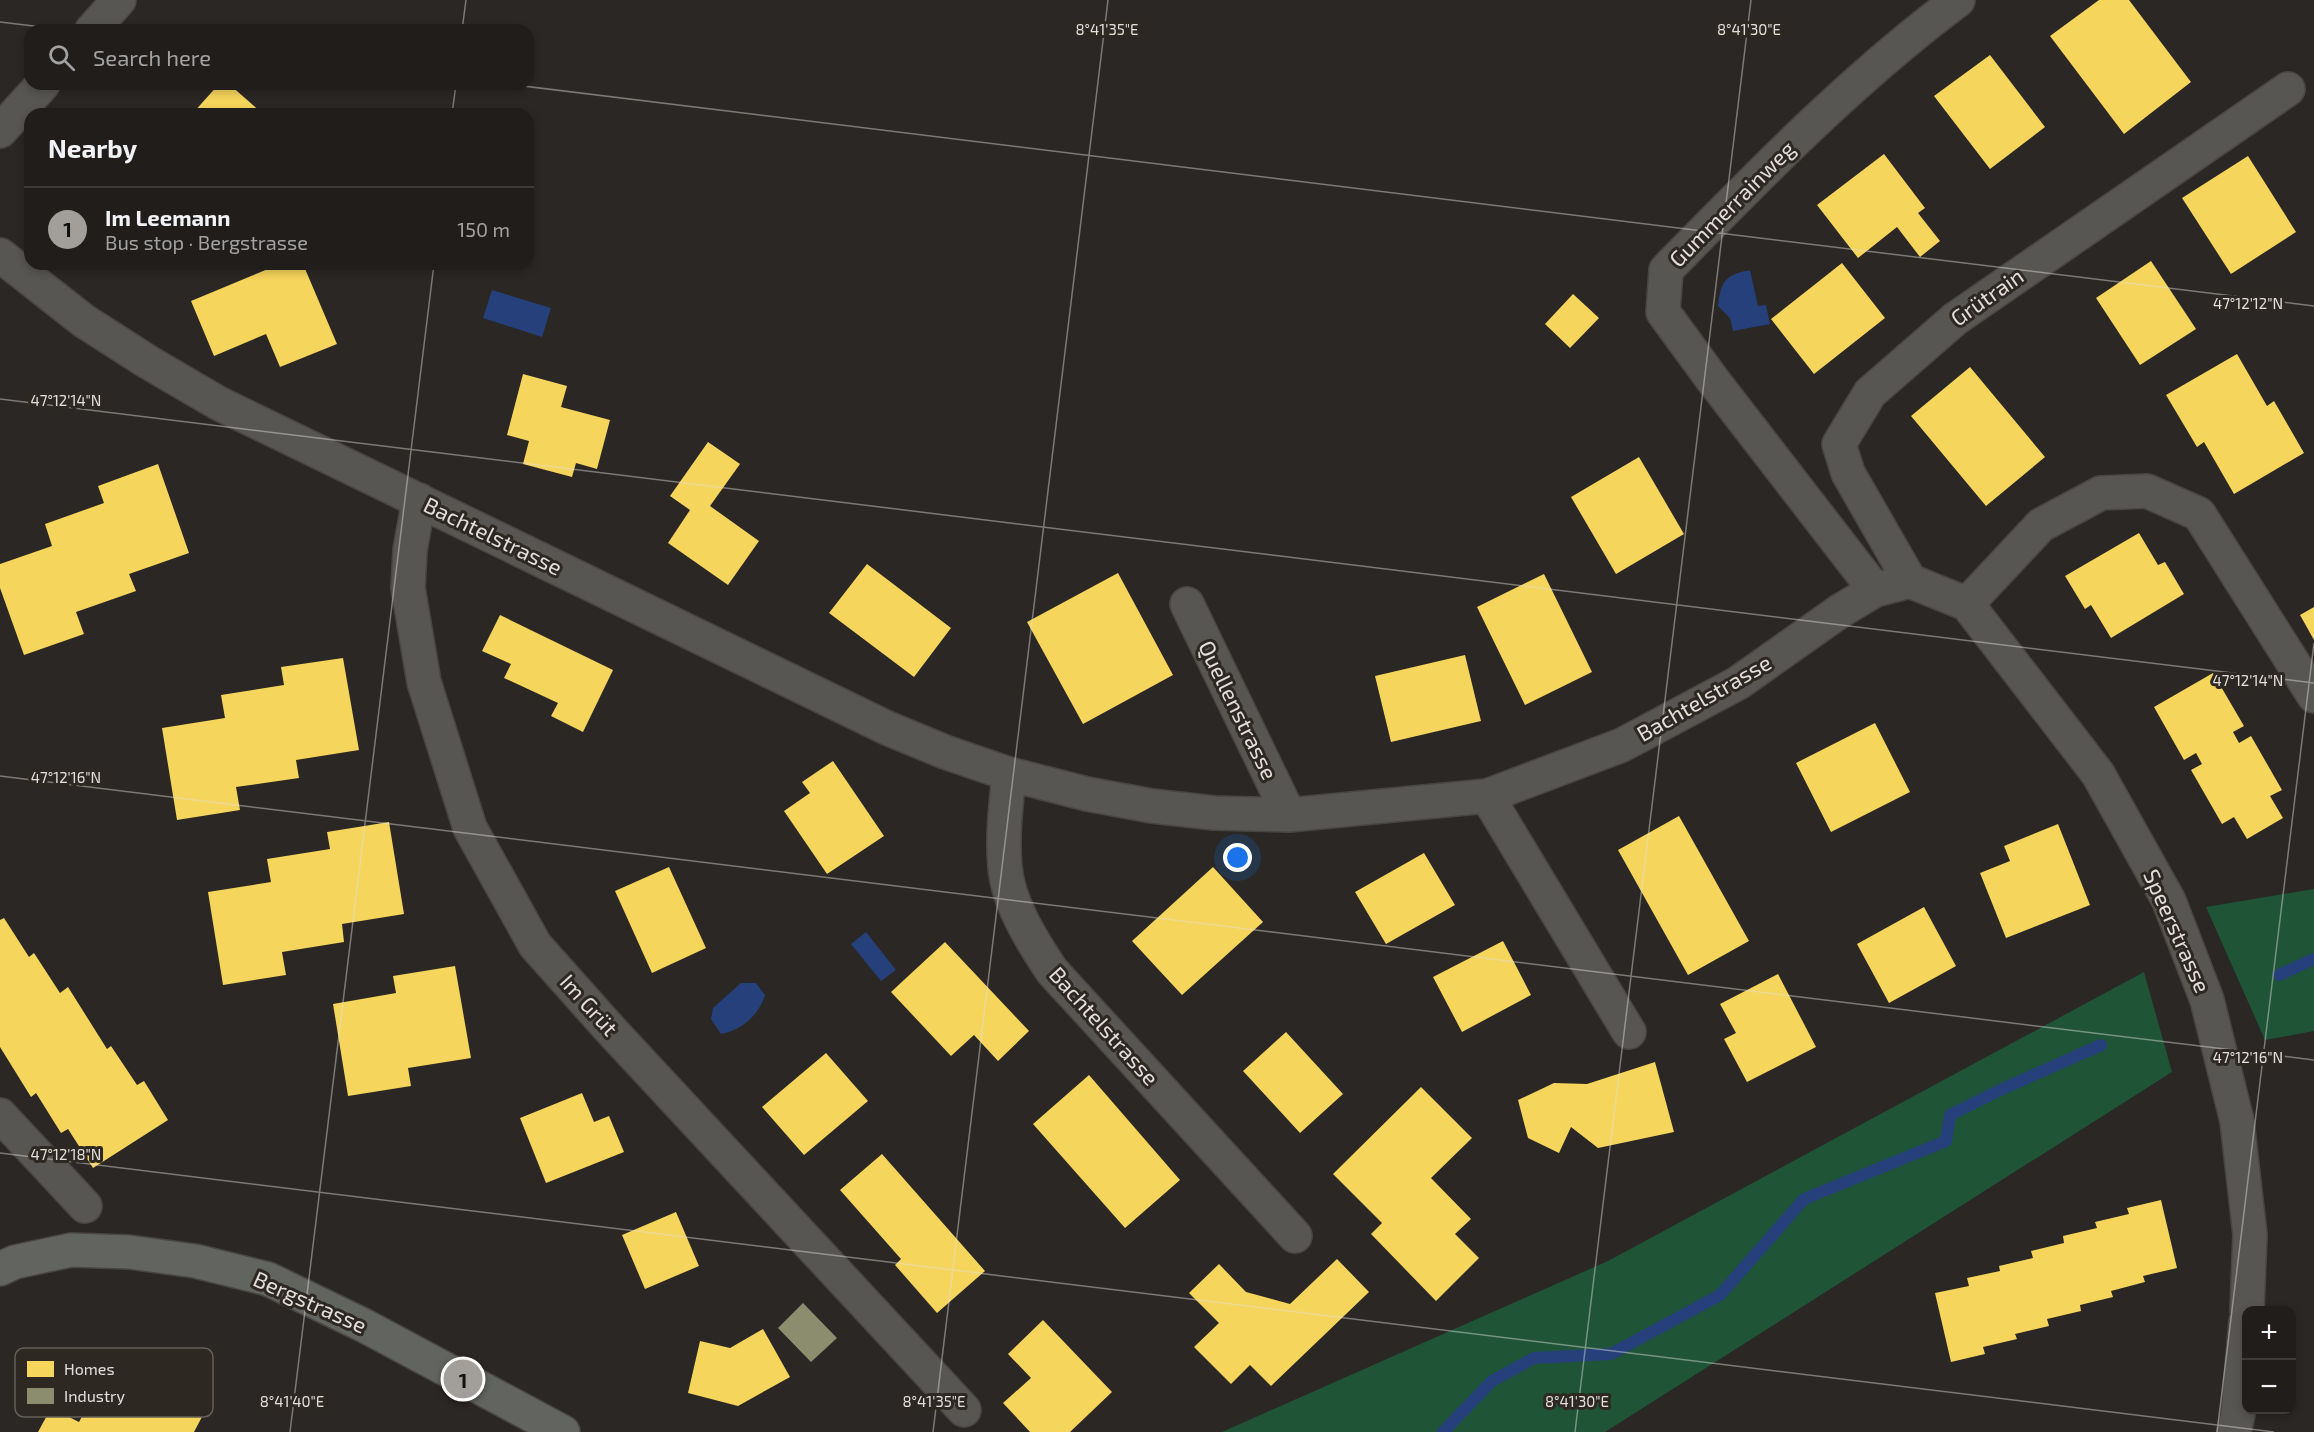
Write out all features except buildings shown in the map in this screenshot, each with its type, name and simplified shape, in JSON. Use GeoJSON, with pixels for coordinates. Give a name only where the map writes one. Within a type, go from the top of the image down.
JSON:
{"type":"FeatureCollection","features":[{"type":"Feature","properties":{"kind":"main road","name":"Bergstrasse"},"geometry":{"type":"LineString","coordinates":[[0,1269],[15,1262],[71,1250],[129,1252],[195,1261],[268,1279],[366,1326],[563,1432]]}},
{"type":"Feature","properties":{"kind":"street"},"geometry":{"type":"LineString","coordinates":[[97,24],[119,0]]}},
{"type":"Feature","properties":{"kind":"street","name":"Gummerrainweg"},"geometry":{"type":"LineString","coordinates":[[1875,590],[1663,312],[1666,270],[1794,140],[1908,37],[1958,0]]}},
{"type":"Feature","properties":{"kind":"street","name":"Grütrain"},"geometry":{"type":"LineString","coordinates":[[1911,580],[1848,473],[1839,444],[1870,393],[1955,319],[2288,89]]}},
{"type":"Feature","properties":{"kind":"street"},"geometry":{"type":"LineString","coordinates":[[0,131],[38,90]]}},
{"type":"Feature","properties":{"kind":"street","name":"Bachtelstrasse"},"geometry":{"type":"LineString","coordinates":[[0,255],[84,321],[218,403],[887,728],[945,752],[1009,774],[1086,794],[1152,806],[1214,813],[1289,815],[1487,796],[1622,745],[1738,684],[1840,611],[1875,590],[1911,580]]}},
{"type":"Feature","properties":{"kind":"street"},"geometry":{"type":"LineString","coordinates":[[1967,604],[2041,525],[2101,493],[2147,491],[2199,514],[2314,696]]}},
{"type":"Feature","properties":{"kind":"street","name":"Im Grüt"},"geometry":{"type":"LineString","coordinates":[[419,500],[410,550],[408,588],[424,682],[470,828],[535,945],[608,1027],[964,1410]]}},
{"type":"Feature","properties":{"kind":"street","name":"Speerstrasse"},"geometry":{"type":"LineString","coordinates":[[1911,580],[1967,604],[2098,774],[2169,901],[2207,1000],[2237,1121],[2250,1235],[2247,1306]]}},
{"type":"Feature","properties":{"kind":"street","name":"Quellenstrasse"},"geometry":{"type":"LineString","coordinates":[[1187,604],[1289,815]]}},
{"type":"Feature","properties":{"kind":"street","name":"Bachtelstrasse"},"geometry":{"type":"LineString","coordinates":[[1009,774],[1004,827],[1005,869],[1013,899],[1036,948],[1052,970],[1294,1236]]}},
{"type":"Feature","properties":{"kind":"street"},"geometry":{"type":"LineString","coordinates":[[1487,796],[1629,1032]]}},
{"type":"Feature","properties":{"kind":"street"},"geometry":{"type":"LineString","coordinates":[[0,1115],[85,1206]]}},
{"type":"Feature","properties":{"kind":"street"},"geometry":{"type":"LineString","coordinates":[[2234,1432],[2243,1360]]}},
{"type":"Feature","properties":{"kind":"green space"},"geometry":{"type":"Polygon","coordinates":[[[2314,889],[2314,1031],[2265,1040],[2206,907],[2314,889]]]}},
{"type":"Feature","properties":{"kind":"green space"},"geometry":{"type":"Polygon","coordinates":[[[2144,972],[2172,1072],[1605,1432],[1222,1432],[1608,1261],[2144,972]]]}},
{"type":"Feature","properties":{"kind":"water"},"geometry":{"type":"Polygon","coordinates":[[[1750,270],[1758,306],[1766,305],[1770,324],[1733,331],[1730,318],[1718,306],[1721,291],[1729,277],[1750,270]]]}},
{"type":"Feature","properties":{"kind":"water"},"geometry":{"type":"Polygon","coordinates":[[[492,290],[551,308],[542,337],[483,318],[492,290]]]}},
{"type":"Feature","properties":{"kind":"water"},"geometry":{"type":"Polygon","coordinates":[[[866,932],[896,970],[881,981],[851,944],[866,932]]]}},
{"type":"Feature","properties":{"kind":"water"},"geometry":{"type":"Polygon","coordinates":[[[741,983],[756,983],[765,995],[759,1009],[749,1020],[736,1029],[721,1034],[711,1019],[713,1008],[741,983]]]}},
{"type":"Feature","properties":{"kind":"waterway"},"geometry":{"type":"LineString","coordinates":[[2279,975],[2314,959]]}},
{"type":"Feature","properties":{"kind":"waterway"},"geometry":{"type":"LineString","coordinates":[[1443,1432],[1492,1381],[1534,1358],[1611,1354],[1720,1295],[1804,1199],[1946,1141],[1950,1115],[2101,1045]]}},
{"type":"Feature","properties":{"kind":"place","name":"Im Leemann"},"geometry":{"type":"Point","coordinates":[463,1379]}}]}
